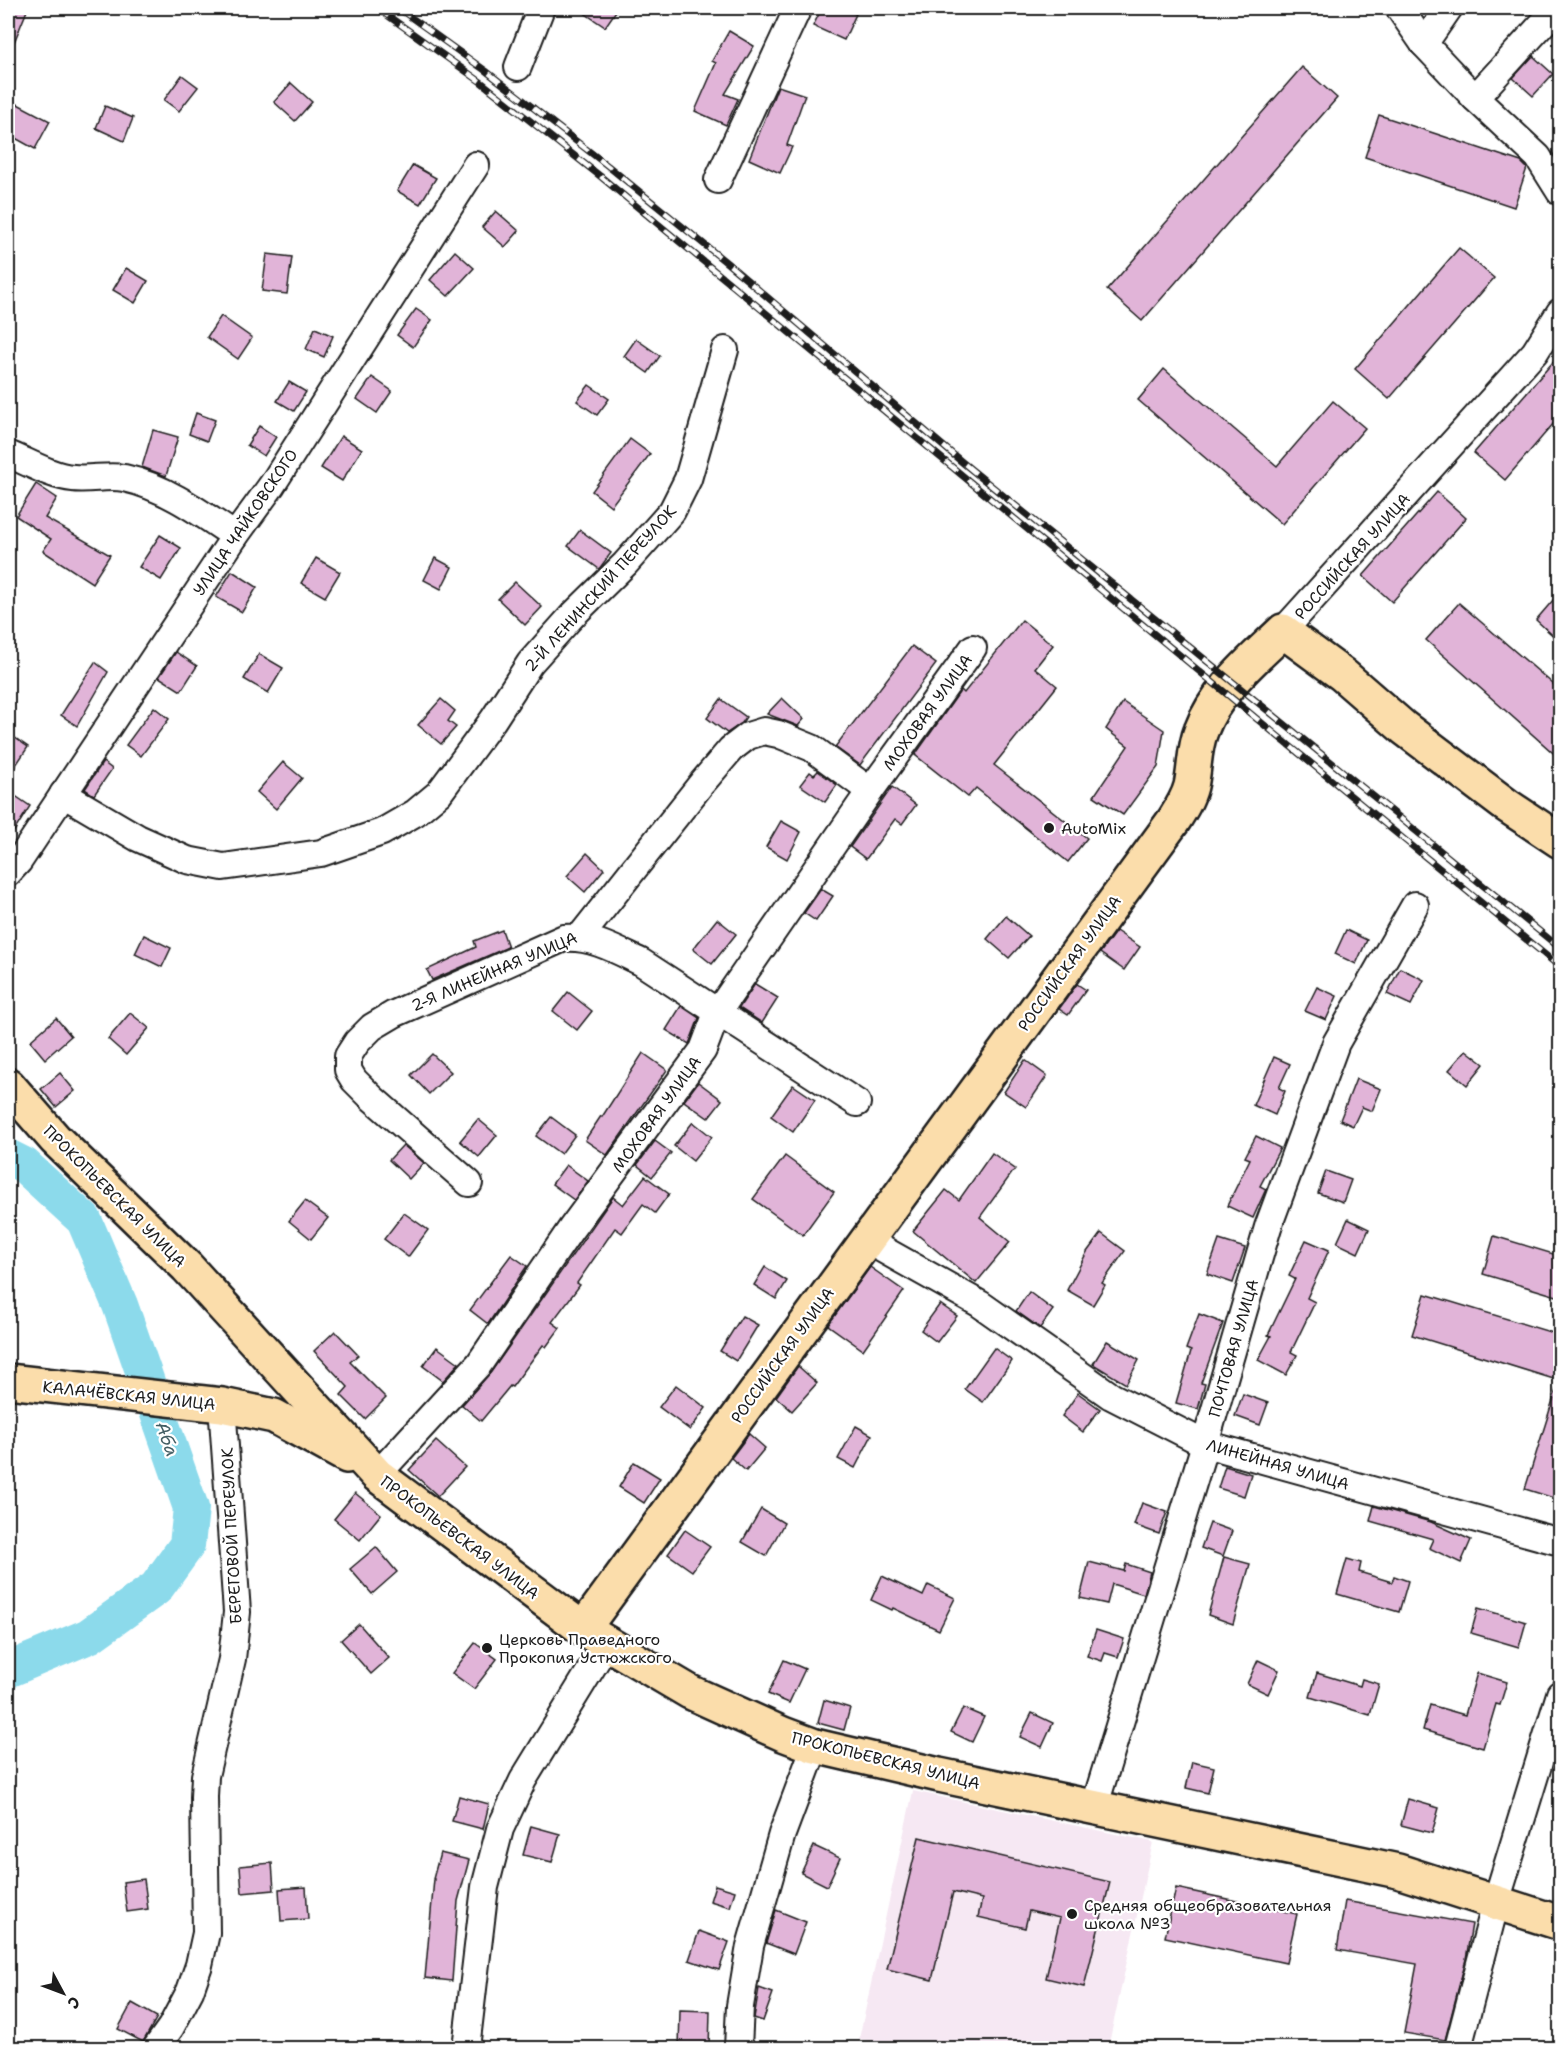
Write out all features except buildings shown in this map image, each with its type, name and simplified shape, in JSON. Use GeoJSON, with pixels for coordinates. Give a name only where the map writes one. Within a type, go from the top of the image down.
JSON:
{"type":"FeatureCollection","features":[{"type":"Feature","properties":{"kind":"main road"},"geometry":{"type":"LineString","coordinates":[[1283,631],[1343,675],[1404,728],[1560,841]]}},
{"type":"Feature","properties":{"kind":"main road","name":"РОССИЙСКАЯ УЛИЦА"},"geometry":{"type":"LineString","coordinates":[[595,1636],[866,1240],[1174,820],[1191,788],[1200,733],[1210,709],[1245,667],[1283,631]]}},
{"type":"Feature","properties":{"kind":"main road","name":"ПРОКОПЬЕВСКАЯ УЛИЦА"},"geometry":{"type":"LineString","coordinates":[[8,1085],[55,1139],[187,1267],[377,1475],[595,1636],[690,1692],[815,1746],[1094,1808],[1398,1871],[1560,1923]]}},
{"type":"Feature","properties":{"kind":"main road","name":"КАЛАЧЁВСКАЯ УЛИЦА"},"geometry":{"type":"LineString","coordinates":[[8,1381],[212,1403],[274,1416],[324,1442],[377,1475]]}},
{"type":"Feature","properties":{"kind":"street"},"geometry":{"type":"LineString","coordinates":[[518,68],[541,8]]}},
{"type":"Feature","properties":{"kind":"street"},"geometry":{"type":"LineString","coordinates":[[718,180],[798,8]]}},
{"type":"Feature","properties":{"kind":"street"},"geometry":{"type":"LineString","coordinates":[[1399,8],[1424,44],[1475,98],[1538,157],[1560,192]]}},
{"type":"Feature","properties":{"kind":"street"},"geometry":{"type":"LineString","coordinates":[[1424,44],[1449,8]]}},
{"type":"Feature","properties":{"kind":"street"},"geometry":{"type":"LineString","coordinates":[[1475,98],[1557,8]]}},
{"type":"Feature","properties":{"kind":"street","name":"УЛИЦА ЧАЙКОВСКОГО"},"geometry":{"type":"LineString","coordinates":[[8,873],[19,861],[235,536],[272,486],[476,165]]}},
{"type":"Feature","properties":{"kind":"street","name":"РОССИЙСКАЯ УЛИЦА"},"geometry":{"type":"LineString","coordinates":[[1283,631],[1535,352],[1560,312]]}},
{"type":"Feature","properties":{"kind":"street","name":"2-Й ЛЕНИНСКИЙ ПЕРЕУЛОК"},"geometry":{"type":"LineString","coordinates":[[63,794],[138,838],[187,860],[223,867],[321,853],[382,832],[415,813],[439,794],[493,720],[530,663],[572,616],[625,564],[672,511],[688,479],[725,350]]}},
{"type":"Feature","properties":{"kind":"street"},"geometry":{"type":"LineString","coordinates":[[8,454],[44,470],[72,478],[123,478],[151,487],[181,500],[235,536]]}},
{"type":"Feature","properties":{"kind":"street","name":"МОХОВАЯ УЛИЦА"},"geometry":{"type":"LineString","coordinates":[[377,1475],[479,1364],[571,1229],[703,1050],[717,1012],[870,791],[973,648]]}},
{"type":"Feature","properties":{"kind":"street","name":"2-Я ЛИНЕЙНАЯ УЛИЦА"},"geometry":{"type":"LineString","coordinates":[[469,1183],[354,1080],[348,1070],[348,1056],[357,1042],[372,1027],[394,1014],[564,938],[580,937],[702,783],[731,749],[748,736],[764,731],[778,734],[812,748],[870,791]]}},
{"type":"Feature","properties":{"kind":"street","name":"ПОЧТОВАЯ УЛИЦА"},"geometry":{"type":"LineString","coordinates":[[1094,1808],[1205,1444],[1268,1227],[1336,1043],[1414,905]]}},
{"type":"Feature","properties":{"kind":"street"},"geometry":{"type":"LineString","coordinates":[[580,937],[603,944],[641,962],[857,1103]]}},
{"type":"Feature","properties":{"kind":"street","name":"ЛИНЕЙНАЯ УЛИЦА"},"geometry":{"type":"LineString","coordinates":[[866,1240],[980,1304],[1111,1396],[1205,1444],[1560,1542]]}},
{"type":"Feature","properties":{"kind":"street","name":"БЕРЕГОВОЙ ПЕРЕУЛОК"},"geometry":{"type":"LineString","coordinates":[[156,2049],[171,2027],[190,1991],[206,1933],[205,1776],[232,1659],[237,1612],[212,1403]]}},
{"type":"Feature","properties":{"kind":"street"},"geometry":{"type":"LineString","coordinates":[[466,2049],[485,1887],[500,1829],[595,1636]]}},
{"type":"Feature","properties":{"kind":"street"},"geometry":{"type":"LineString","coordinates":[[1458,2049],[1496,1902],[1560,1694]]}},
{"type":"Feature","properties":{"kind":"street"},"geometry":{"type":"LineString","coordinates":[[738,2049],[740,2006],[750,1946],[782,1834],[815,1746]]}},
{"type":"Feature","properties":{"kind":"shaded area"},"geometry":{"type":"Polygon","coordinates":[[[913,1791],[1153,1842],[1108,2048],[904,2048],[859,2039],[913,1791]]]}},
{"type":"Feature","properties":{"kind":"waterway","name":"Аба"},"geometry":{"type":"LineString","coordinates":[[8,1157],[24,1165],[84,1220],[120,1305],[191,1508],[187,1545],[156,1588],[89,1636],[8,1670]]}},
{"type":"Feature","properties":{"kind":"railway"},"geometry":{"type":"LineString","coordinates":[[377,8],[481,82],[600,176],[1560,967]]}},
{"type":"Feature","properties":{"kind":"railway"},"geometry":{"type":"LineString","coordinates":[[398,8],[486,71],[608,166],[727,263],[962,462],[1560,948]]}},
{"type":"Feature","properties":{"kind":"place","name":"AutoMix"},"geometry":{"type":"Point","coordinates":[1049,828]}},
{"type":"Feature","properties":{"kind":"place","name":"Церковь Праведного Прокопия Устюжского"},"geometry":{"type":"Point","coordinates":[487,1648]}},
{"type":"Feature","properties":{"kind":"place","name":"Средняя общеобразовательная школа №3"},"geometry":{"type":"Point","coordinates":[1072,1914]}}]}
